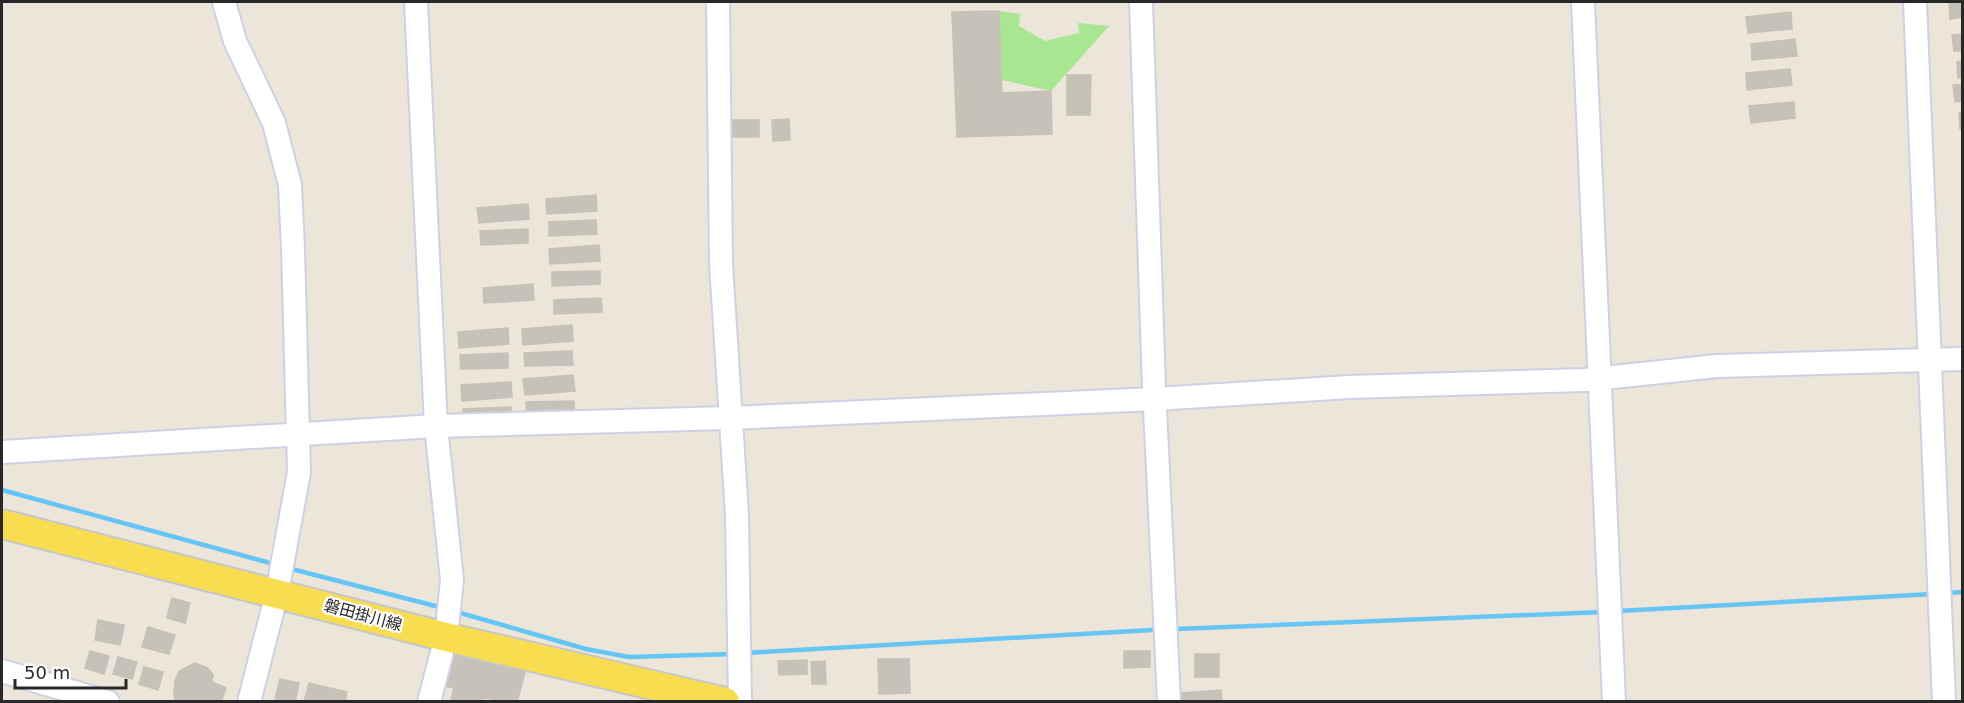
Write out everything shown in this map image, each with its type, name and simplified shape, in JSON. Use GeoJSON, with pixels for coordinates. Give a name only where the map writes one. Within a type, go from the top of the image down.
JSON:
{"type":"FeatureCollection","features":[{"type":"Feature","properties":{"kind":"main road","name":"磐田掛川線"},"geometry":{"type":"LineString","coordinates":[[2,524],[277,593],[658,694],[725,702]]}},
{"type":"Feature","properties":{"kind":"street"},"geometry":{"type":"LineString","coordinates":[[224,2],[235,41],[274,123],[290,185],[299,434],[299,472],[277,593],[249,702]]}},
{"type":"Feature","properties":{"kind":"street"},"geometry":{"type":"LineString","coordinates":[[416,2],[436,426],[452,580],[446,637],[429,702]]}},
{"type":"Feature","properties":{"kind":"street"},"geometry":{"type":"LineString","coordinates":[[718,2],[721,264],[736,515],[740,702]]}},
{"type":"Feature","properties":{"kind":"street"},"geometry":{"type":"LineString","coordinates":[[1141,2],[1155,399],[1169,702]]}},
{"type":"Feature","properties":{"kind":"street"},"geometry":{"type":"LineString","coordinates":[[1583,2],[1614,702]]}},
{"type":"Feature","properties":{"kind":"street"},"geometry":{"type":"LineString","coordinates":[[1915,2],[1944,702]]}},
{"type":"Feature","properties":{"kind":"street"},"geometry":{"type":"LineString","coordinates":[[2,452],[436,426],[729,418],[1155,399],[1350,387],[1585,380],[1717,366],[1962,359]]}},
{"type":"Feature","properties":{"kind":"street"},"geometry":{"type":"LineString","coordinates":[[2,671],[108,702]]}},
{"type":"Feature","properties":{"kind":"green space"},"geometry":{"type":"Polygon","coordinates":[[[999,11],[1020,14],[1019,26],[1045,41],[1079,33],[1078,23],[1109,26],[1051,91],[1002,80],[999,11]]]}},
{"type":"Feature","properties":{"kind":"building"},"geometry":{"type":"Polygon","coordinates":[[[1949,2],[1962,2],[1962,17],[1950,19],[1949,2]]]}},
{"type":"Feature","properties":{"kind":"building"},"geometry":{"type":"Polygon","coordinates":[[[999,11],[1002,93],[1051,91],[1052,134],[957,137],[952,12],[999,11]]]}},
{"type":"Feature","properties":{"kind":"building"},"geometry":{"type":"Polygon","coordinates":[[[1791,12],[1792,29],[1748,33],[1746,17],[1791,12]]]}},
{"type":"Feature","properties":{"kind":"building"},"geometry":{"type":"Polygon","coordinates":[[[1962,34],[1962,51],[1954,51],[1952,35],[1962,34]]]}},
{"type":"Feature","properties":{"kind":"building"},"geometry":{"type":"Polygon","coordinates":[[[1795,39],[1797,56],[1752,60],[1751,44],[1795,39]]]}},
{"type":"Feature","properties":{"kind":"building"},"geometry":{"type":"Polygon","coordinates":[[[1962,61],[1962,78],[1958,78],[1957,62],[1962,61]]]}},
{"type":"Feature","properties":{"kind":"building"},"geometry":{"type":"Polygon","coordinates":[[[1790,69],[1792,85],[1747,90],[1746,73],[1790,69]]]}},
{"type":"Feature","properties":{"kind":"building"},"geometry":{"type":"Polygon","coordinates":[[[1067,75],[1091,75],[1090,115],[1067,115],[1067,75]]]}},
{"type":"Feature","properties":{"kind":"building"},"geometry":{"type":"Polygon","coordinates":[[[1953,85],[1962,85],[1962,101],[1955,102],[1953,85]]]}},
{"type":"Feature","properties":{"kind":"building"},"geometry":{"type":"Polygon","coordinates":[[[1794,102],[1795,118],[1751,123],[1749,106],[1794,102]]]}},
{"type":"Feature","properties":{"kind":"building"},"geometry":{"type":"Polygon","coordinates":[[[1962,112],[1962,129],[1960,129],[1959,113],[1962,112]]]}},
{"type":"Feature","properties":{"kind":"building"},"geometry":{"type":"Polygon","coordinates":[[[789,119],[790,140],[773,141],[772,120],[789,119]]]}},
{"type":"Feature","properties":{"kind":"building"},"geometry":{"type":"Polygon","coordinates":[[[731,120],[759,120],[759,137],[731,137],[731,120]]]}},
{"type":"Feature","properties":{"kind":"building"},"geometry":{"type":"Polygon","coordinates":[[[596,195],[597,211],[547,214],[546,199],[596,195]]]}},
{"type":"Feature","properties":{"kind":"building"},"geometry":{"type":"Polygon","coordinates":[[[528,204],[529,219],[479,223],[477,208],[528,204]]]}},
{"type":"Feature","properties":{"kind":"building"},"geometry":{"type":"Polygon","coordinates":[[[596,220],[597,234],[549,236],[549,222],[596,220]]]}},
{"type":"Feature","properties":{"kind":"building"},"geometry":{"type":"Polygon","coordinates":[[[528,229],[528,243],[481,245],[480,231],[528,229]]]}},
{"type":"Feature","properties":{"kind":"building"},"geometry":{"type":"Polygon","coordinates":[[[599,245],[600,261],[550,264],[549,249],[599,245]]]}},
{"type":"Feature","properties":{"kind":"building"},"geometry":{"type":"Polygon","coordinates":[[[600,271],[600,284],[552,286],[552,272],[600,271]]]}},
{"type":"Feature","properties":{"kind":"building"},"geometry":{"type":"Polygon","coordinates":[[[533,284],[534,300],[484,303],[483,288],[533,284]]]}},
{"type":"Feature","properties":{"kind":"building"},"geometry":{"type":"Polygon","coordinates":[[[601,298],[602,312],[554,314],[554,300],[601,298]]]}},
{"type":"Feature","properties":{"kind":"building"},"geometry":{"type":"Polygon","coordinates":[[[572,325],[573,341],[523,345],[522,329],[572,325]]]}},
{"type":"Feature","properties":{"kind":"building"},"geometry":{"type":"Polygon","coordinates":[[[508,328],[509,344],[459,348],[458,332],[508,328]]]}},
{"type":"Feature","properties":{"kind":"building"},"geometry":{"type":"Polygon","coordinates":[[[572,351],[573,365],[525,366],[524,353],[572,351]]]}},
{"type":"Feature","properties":{"kind":"building"},"geometry":{"type":"Polygon","coordinates":[[[508,353],[508,368],[461,369],[460,355],[508,353]]]}},
{"type":"Feature","properties":{"kind":"building"},"geometry":{"type":"Polygon","coordinates":[[[573,375],[575,391],[525,395],[523,379],[573,375]]]}},
{"type":"Feature","properties":{"kind":"building"},"geometry":{"type":"Polygon","coordinates":[[[511,382],[512,397],[462,401],[461,385],[511,382]]]}},
{"type":"Feature","properties":{"kind":"building"},"geometry":{"type":"Polygon","coordinates":[[[574,401],[574,415],[527,416],[526,402],[574,401]]]}},
{"type":"Feature","properties":{"kind":"building"},"geometry":{"type":"Polygon","coordinates":[[[511,407],[511,421],[464,423],[463,409],[511,407]]]}},
{"type":"Feature","properties":{"kind":"building"},"geometry":{"type":"Polygon","coordinates":[[[172,598],[190,603],[185,623],[167,618],[172,598]]]}},
{"type":"Feature","properties":{"kind":"building"},"geometry":{"type":"Polygon","coordinates":[[[98,620],[124,625],[120,645],[95,640],[98,620]]]}},
{"type":"Feature","properties":{"kind":"building"},"geometry":{"type":"Polygon","coordinates":[[[148,627],[175,635],[169,654],[142,647],[148,627]]]}},
{"type":"Feature","properties":{"kind":"building"},"geometry":{"type":"Polygon","coordinates":[[[90,651],[109,656],[104,674],[85,668],[90,651]]]}},
{"type":"Feature","properties":{"kind":"building"},"geometry":{"type":"Polygon","coordinates":[[[1124,651],[1150,651],[1150,667],[1124,668],[1124,651]]]}},
{"type":"Feature","properties":{"kind":"building"},"geometry":{"type":"Polygon","coordinates":[[[450,653],[525,672],[517,702],[483,698],[482,702],[450,702],[454,688],[442,685],[450,653]]]}},
{"type":"Feature","properties":{"kind":"building"},"geometry":{"type":"Polygon","coordinates":[[[1195,654],[1219,654],[1219,677],[1195,677],[1195,654]]]}},
{"type":"Feature","properties":{"kind":"building"},"geometry":{"type":"Polygon","coordinates":[[[118,657],[137,662],[132,679],[113,674],[118,657]]]}},
{"type":"Feature","properties":{"kind":"building"},"geometry":{"type":"Polygon","coordinates":[[[878,659],[909,659],[910,693],[879,694],[878,659]]]}},
{"type":"Feature","properties":{"kind":"building"},"geometry":{"type":"Polygon","coordinates":[[[807,660],[807,674],[779,675],[778,661],[807,660]]]}},
{"type":"Feature","properties":{"kind":"building"},"geometry":{"type":"Polygon","coordinates":[[[825,661],[826,684],[812,684],[811,662],[825,661]]]}},
{"type":"Feature","properties":{"kind":"building"},"geometry":{"type":"Polygon","coordinates":[[[195,663],[208,668],[213,675],[212,682],[226,688],[221,702],[176,702],[175,681],[179,671],[195,663]]]}},
{"type":"Feature","properties":{"kind":"building"},"geometry":{"type":"Polygon","coordinates":[[[144,667],[163,672],[158,690],[139,684],[144,667]]]}},
{"type":"Feature","properties":{"kind":"building"},"geometry":{"type":"Polygon","coordinates":[[[280,679],[299,683],[295,702],[275,699],[280,679]]]}},
{"type":"Feature","properties":{"kind":"building"},"geometry":{"type":"Polygon","coordinates":[[[309,683],[347,692],[345,702],[304,702],[309,683]]]}},
{"type":"Feature","properties":{"kind":"building"},"geometry":{"type":"Polygon","coordinates":[[[1221,690],[1222,702],[1183,702],[1182,693],[1221,690]]]}},
{"type":"Feature","properties":{"kind":"waterway"},"geometry":{"type":"LineString","coordinates":[[2,490],[274,564]]}},
{"type":"Feature","properties":{"kind":"waterway"},"geometry":{"type":"LineString","coordinates":[[288,568],[443,608]]}},
{"type":"Feature","properties":{"kind":"waterway"},"geometry":{"type":"LineString","coordinates":[[1947,593],[1962,592]]}},
{"type":"Feature","properties":{"kind":"waterway"},"geometry":{"type":"LineString","coordinates":[[1618,611],[1933,594]]}},
{"type":"Feature","properties":{"kind":"waterway"},"geometry":{"type":"LineString","coordinates":[[457,612],[586,649],[629,657],[733,654]]}},
{"type":"Feature","properties":{"kind":"waterway"},"geometry":{"type":"LineString","coordinates":[[1176,629],[1603,612]]}},
{"type":"Feature","properties":{"kind":"waterway"},"geometry":{"type":"LineString","coordinates":[[744,653],[1152,630]]}}]}
